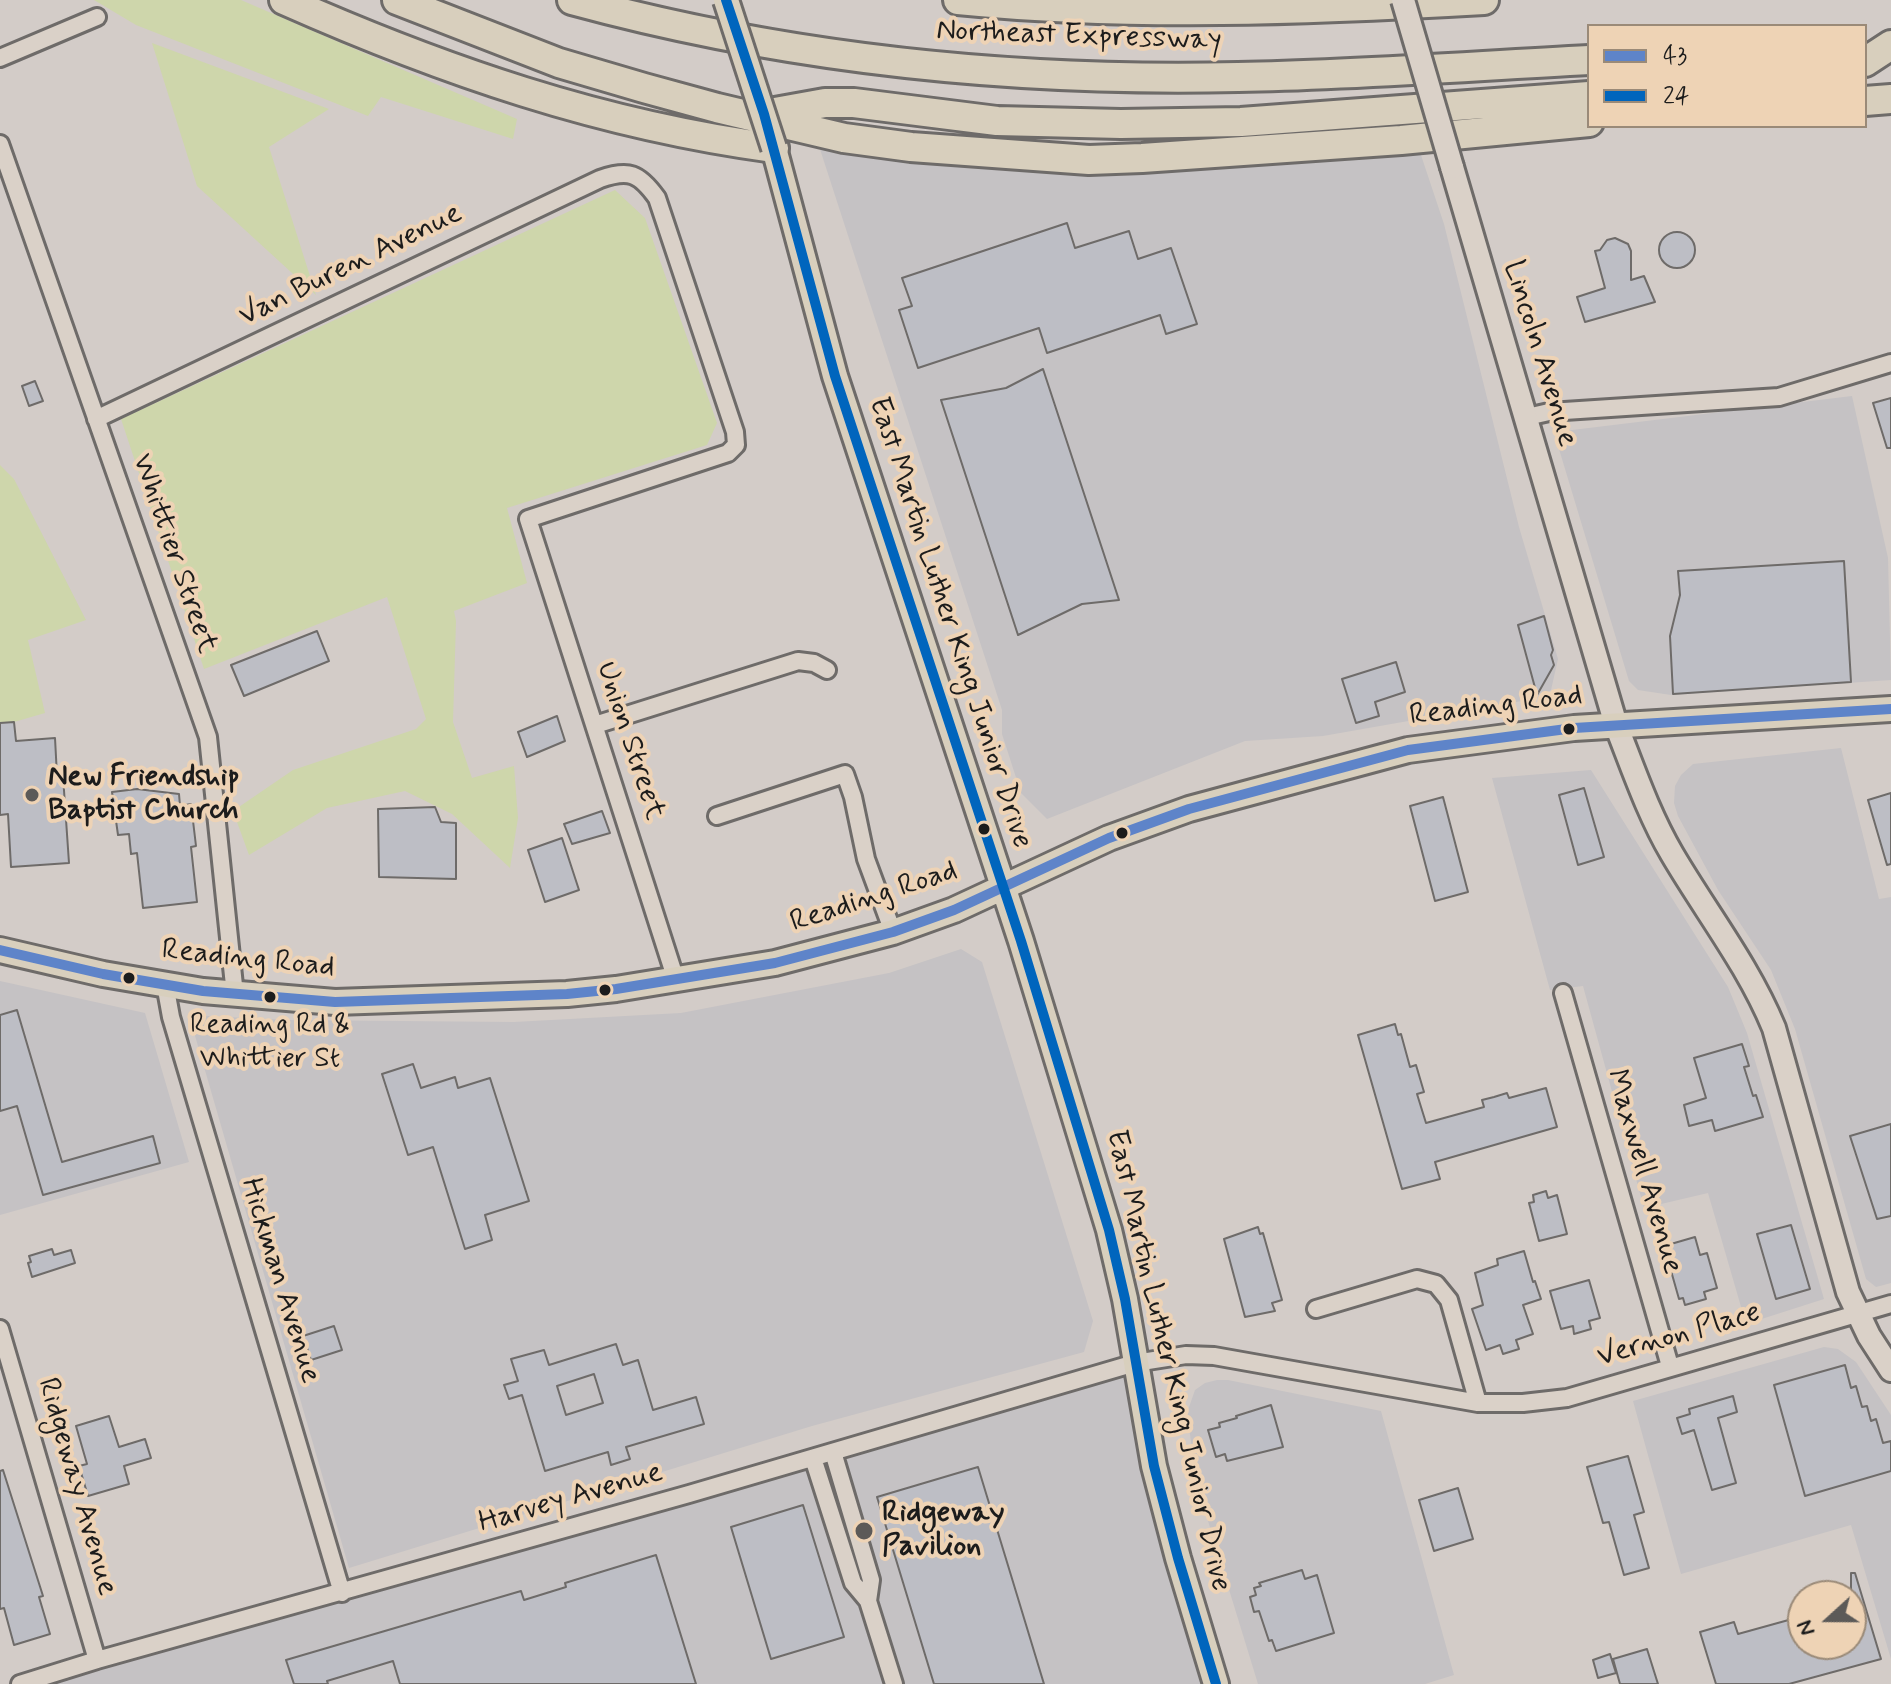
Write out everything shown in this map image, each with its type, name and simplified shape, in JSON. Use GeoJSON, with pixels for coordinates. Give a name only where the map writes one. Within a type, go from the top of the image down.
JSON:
{"type":"FeatureCollection","features":[{"type":"Feature","properties":{"kind":"highway"},"geometry":{"type":"LineString","coordinates":[[284,0],[472,77],[574,107],[776,156]]}},
{"type":"Feature","properties":{"kind":"highway"},"geometry":{"type":"LineString","coordinates":[[397,0],[559,63],[616,80],[816,131],[911,147],[1089,160],[1171,157],[1587,122]]}},
{"type":"Feature","properties":{"kind":"highway","name":"Northeast Expressway"},"geometry":{"type":"LineString","coordinates":[[572,0],[685,27],[844,56],[1049,74],[1251,77],[1587,60]]}},
{"type":"Feature","properties":{"kind":"highway","name":"Northeast Expressway"},"geometry":{"type":"LineString","coordinates":[[958,0],[1035,7],[1198,11],[1484,0]]}},
{"type":"Feature","properties":{"kind":"highway"},"geometry":{"type":"LineString","coordinates":[[1867,46],[1891,45]]}},
{"type":"Feature","properties":{"kind":"highway"},"geometry":{"type":"LineString","coordinates":[[1867,61],[1891,45]]}},
{"type":"Feature","properties":{"kind":"highway"},"geometry":{"type":"LineString","coordinates":[[764,114],[825,103],[854,103],[997,121],[1108,124],[1241,122],[1587,96]]}},
{"type":"Feature","properties":{"kind":"highway"},"geometry":{"type":"LineString","coordinates":[[1867,101],[1891,99]]}},
{"type":"Feature","properties":{"kind":"main road","name":"East Martin Luther King Junior Drive"},"geometry":{"type":"LineString","coordinates":[[726,0],[764,114],[835,376],[1026,956],[1109,1230],[1125,1299],[1154,1466],[1216,1684]]}},
{"type":"Feature","properties":{"kind":"main road","name":"Reading Road"},"geometry":{"type":"LineString","coordinates":[[0,950],[103,974],[235,995],[347,1002],[567,994],[775,963],[893,932],[954,910],[1109,838],[1189,809],[1313,773],[1431,746],[1616,725],[1891,709]]}},
{"type":"Feature","properties":{"kind":"street","name":"Lincoln Avenue"},"geometry":{"type":"LineString","coordinates":[[1403,0],[1616,725],[1664,840],[1760,994],[1774,1028],[1848,1292],[1891,1370]]}},
{"type":"Feature","properties":{"kind":"street"},"geometry":{"type":"LineString","coordinates":[[0,58],[97,17]]}},
{"type":"Feature","properties":{"kind":"street","name":"Whittier Street"},"geometry":{"type":"LineString","coordinates":[[0,144],[208,737],[235,995]]}},
{"type":"Feature","properties":{"kind":"street","name":"Van Buren Avenue"},"geometry":{"type":"LineString","coordinates":[[96,419],[600,179],[616,173],[633,174],[646,182],[657,198],[735,432],[736,445],[728,453],[528,519]]}},
{"type":"Feature","properties":{"kind":"street"},"geometry":{"type":"LineString","coordinates":[[1527,417],[1549,412],[1779,397],[1891,363]]}},
{"type":"Feature","properties":{"kind":"street","name":"Union Street"},"geometry":{"type":"LineString","coordinates":[[528,519],[676,980]]}},
{"type":"Feature","properties":{"kind":"street"},"geometry":{"type":"LineString","coordinates":[[595,725],[798,661],[814,663],[827,670]]}},
{"type":"Feature","properties":{"kind":"street"},"geometry":{"type":"LineString","coordinates":[[717,816],[845,774],[866,859],[893,932]]}},
{"type":"Feature","properties":{"kind":"street","name":"Hickman Avenue"},"geometry":{"type":"LineString","coordinates":[[165,984],[171,1017],[342,1593]]}},
{"type":"Feature","properties":{"kind":"street","name":"Maxwell Avenue"},"geometry":{"type":"LineString","coordinates":[[1563,993],[1670,1366]]}},
{"type":"Feature","properties":{"kind":"street"},"geometry":{"type":"LineString","coordinates":[[1316,1309],[1417,1279],[1436,1284],[1449,1300],[1478,1403]]}},
{"type":"Feature","properties":{"kind":"street","name":"Vernon Place"},"geometry":{"type":"LineString","coordinates":[[1135,1363],[1186,1355],[1214,1356],[1478,1403],[1523,1403],[1567,1398],[1891,1304]]}},
{"type":"Feature","properties":{"kind":"street","name":"Ridgeway Avenue"},"geometry":{"type":"LineString","coordinates":[[0,1329],[97,1660]]}},
{"type":"Feature","properties":{"kind":"street","name":"Harvey Avenue"},"geometry":{"type":"LineString","coordinates":[[20,1684],[1135,1363]]}},
{"type":"Feature","properties":{"kind":"street"},"geometry":{"type":"LineString","coordinates":[[833,1452],[871,1580],[868,1601]]}},
{"type":"Feature","properties":{"kind":"street"},"geometry":{"type":"LineString","coordinates":[[813,1458],[853,1583],[868,1601],[894,1684]]}},
{"type":"Feature","properties":{"kind":"shaded area"},"geometry":{"type":"Polygon","coordinates":[[[818,143],[950,166],[1117,176],[1420,152],[1444,224],[1519,527],[1558,659],[1551,690],[1539,698],[1323,736],[1245,741],[1047,819],[1021,793],[1002,734],[1002,710],[818,143]]]}},
{"type":"Feature","properties":{"kind":"shaded area"},"geometry":{"type":"Polygon","coordinates":[[[1852,396],[1888,558],[1891,680],[1671,695],[1638,690],[1629,681],[1559,449],[1559,440],[1564,431],[1852,396]]]}},
{"type":"Feature","properties":{"kind":"shaded area"},"geometry":{"type":"Polygon","coordinates":[[[1841,748],[1879,899],[1891,897],[1891,1283],[1876,1287],[1866,1279],[1795,1029],[1771,970],[1718,890],[1674,803],[1675,786],[1693,764],[1841,748]]]}},
{"type":"Feature","properties":{"kind":"shaded area"},"geometry":{"type":"Polygon","coordinates":[[[1591,770],[1728,987],[1747,1033],[1824,1299],[1746,1324],[1708,1193],[1644,1208],[1583,986],[1550,990],[1492,778],[1591,770]]]}},
{"type":"Feature","properties":{"kind":"shaded area"},"geometry":{"type":"Polygon","coordinates":[[[961,949],[982,962],[1093,1321],[1084,1352],[812,1426],[349,1568],[189,1015],[285,1020],[514,1022],[681,1013],[889,973],[961,949]]]}},
{"type":"Feature","properties":{"kind":"shaded area"},"geometry":{"type":"Polygon","coordinates":[[[0,981],[145,1013],[189,1162],[0,1215],[0,981]]]}},
{"type":"Feature","properties":{"kind":"shaded area"},"geometry":{"type":"Polygon","coordinates":[[[1824,1347],[1838,1349],[1856,1362],[1891,1415],[1891,1659],[1851,1525],[1681,1574],[1633,1401],[1824,1347]]]}},
{"type":"Feature","properties":{"kind":"shaded area","name":"Ridgeway Pavilion"},"geometry":{"type":"Polygon","coordinates":[[[1135,1363],[1216,1684],[18,1684],[1135,1363]]]}},
{"type":"Feature","properties":{"kind":"shaded area"},"geometry":{"type":"Polygon","coordinates":[[[1217,1380],[1381,1411],[1454,1675],[1425,1684],[1258,1684],[1197,1485],[1187,1413],[1195,1390],[1217,1380]]]}},
{"type":"Feature","properties":{"kind":"green space"},"geometry":{"type":"Polygon","coordinates":[[[94,0],[241,0],[517,119],[513,139],[381,97],[368,116],[136,25],[94,0]]]}},
{"type":"Feature","properties":{"kind":"green space"},"geometry":{"type":"Polygon","coordinates":[[[152,43],[329,109],[269,147],[316,295],[197,186],[152,43]]]}},
{"type":"Feature","properties":{"kind":"green space"},"geometry":{"type":"Polygon","coordinates":[[[615,190],[645,218],[717,423],[707,445],[507,508],[527,583],[454,611],[453,722],[472,778],[514,766],[518,818],[510,868],[452,814],[405,791],[327,808],[249,855],[233,811],[293,770],[416,729],[426,719],[387,597],[204,669],[121,419],[615,190]]]}},
{"type":"Feature","properties":{"kind":"green space"},"geometry":{"type":"Polygon","coordinates":[[[0,465],[14,479],[86,620],[28,640],[45,713],[0,723],[0,465]]]}},
{"type":"Feature","properties":{"kind":"building"},"geometry":{"type":"Polygon","coordinates":[[[1067,223],[1075,248],[1129,231],[1138,259],[1171,248],[1197,324],[1166,334],[1160,315],[1047,353],[1039,328],[918,368],[899,310],[912,306],[902,278],[1067,223]]]}},
{"type":"Feature","properties":{"kind":"building"},"geometry":{"type":"Polygon","coordinates":[[[1677,232],[1690,237],[1695,250],[1690,263],[1677,268],[1664,263],[1659,250],[1664,237],[1677,232]]]}},
{"type":"Feature","properties":{"kind":"building"},"geometry":{"type":"Polygon","coordinates":[[[1615,238],[1628,244],[1631,251],[1631,280],[1644,276],[1655,302],[1585,322],[1577,297],[1605,288],[1595,251],[1600,250],[1607,240],[1615,238]]]}},
{"type":"Feature","properties":{"kind":"building"},"geometry":{"type":"Polygon","coordinates":[[[1043,369],[1119,600],[1082,604],[1018,635],[941,400],[1006,388],[1043,369]]]}},
{"type":"Feature","properties":{"kind":"building"},"geometry":{"type":"Polygon","coordinates":[[[35,381],[43,401],[29,406],[22,386],[35,381]]]}},
{"type":"Feature","properties":{"kind":"building"},"geometry":{"type":"Polygon","coordinates":[[[1891,398],[1891,448],[1887,448],[1873,403],[1891,398]]]}},
{"type":"Feature","properties":{"kind":"building"},"geometry":{"type":"Polygon","coordinates":[[[1844,561],[1851,682],[1673,694],[1670,636],[1680,595],[1678,571],[1844,561]]]}},
{"type":"Feature","properties":{"kind":"building"},"geometry":{"type":"Polygon","coordinates":[[[1544,616],[1554,665],[1537,695],[1518,625],[1544,616]]]}},
{"type":"Feature","properties":{"kind":"building"},"geometry":{"type":"Polygon","coordinates":[[[317,631],[329,661],[244,696],[231,665],[317,631]]]}},
{"type":"Feature","properties":{"kind":"building"},"geometry":{"type":"Polygon","coordinates":[[[1396,662],[1405,692],[1375,702],[1379,716],[1356,723],[1342,679],[1396,662]]]}},
{"type":"Feature","properties":{"kind":"building"},"geometry":{"type":"Polygon","coordinates":[[[557,716],[565,741],[527,757],[518,732],[557,716]]]}},
{"type":"Feature","properties":{"kind":"building","name":"New Friendship Baptist Church"},"geometry":{"type":"Polygon","coordinates":[[[14,722],[16,741],[55,738],[57,776],[63,776],[69,863],[11,867],[8,814],[0,815],[0,723],[14,722]]]}},
{"type":"Feature","properties":{"kind":"building"},"geometry":{"type":"Polygon","coordinates":[[[1584,788],[1604,857],[1578,865],[1559,795],[1584,788]]]}},
{"type":"Feature","properties":{"kind":"building"},"geometry":{"type":"Polygon","coordinates":[[[137,789],[179,794],[180,806],[191,804],[196,846],[191,847],[197,902],[143,908],[137,853],[131,854],[129,834],[118,835],[112,792],[137,789]]]}},
{"type":"Feature","properties":{"kind":"building"},"geometry":{"type":"Polygon","coordinates":[[[1891,793],[1891,864],[1887,865],[1868,800],[1891,793]]]}},
{"type":"Feature","properties":{"kind":"building"},"geometry":{"type":"Polygon","coordinates":[[[1443,797],[1468,892],[1435,901],[1410,806],[1443,797]]]}},
{"type":"Feature","properties":{"kind":"building"},"geometry":{"type":"Polygon","coordinates":[[[435,807],[441,822],[456,823],[456,879],[379,877],[378,809],[435,807]]]}},
{"type":"Feature","properties":{"kind":"building"},"geometry":{"type":"Polygon","coordinates":[[[602,811],[610,833],[572,844],[564,824],[602,811]]]}},
{"type":"Feature","properties":{"kind":"building"},"geometry":{"type":"Polygon","coordinates":[[[562,838],[579,890],[545,902],[528,850],[562,838]]]}},
{"type":"Feature","properties":{"kind":"building"},"geometry":{"type":"Polygon","coordinates":[[[17,1010],[62,1162],[153,1136],[160,1163],[43,1195],[17,1106],[0,1111],[0,1015],[17,1010]]]}},
{"type":"Feature","properties":{"kind":"building"},"geometry":{"type":"Polygon","coordinates":[[[1395,1024],[1410,1067],[1416,1065],[1424,1092],[1417,1094],[1426,1123],[1484,1107],[1482,1100],[1507,1093],[1509,1098],[1546,1088],[1557,1127],[1435,1162],[1440,1179],[1402,1189],[1358,1035],[1395,1024]]]}},
{"type":"Feature","properties":{"kind":"building"},"geometry":{"type":"Polygon","coordinates":[[[1742,1044],[1749,1066],[1744,1067],[1763,1117],[1715,1131],[1712,1120],[1689,1126],[1684,1105],[1706,1098],[1694,1058],[1742,1044]]]}},
{"type":"Feature","properties":{"kind":"building"},"geometry":{"type":"Polygon","coordinates":[[[413,1064],[421,1088],[455,1077],[458,1088],[490,1078],[529,1201],[485,1215],[492,1240],[465,1249],[433,1147],[408,1155],[382,1074],[413,1064]]]}},
{"type":"Feature","properties":{"kind":"building"},"geometry":{"type":"Polygon","coordinates":[[[1891,1124],[1891,1216],[1877,1219],[1850,1136],[1891,1124]]]}},
{"type":"Feature","properties":{"kind":"building"},"geometry":{"type":"Polygon","coordinates":[[[1546,1191],[1548,1198],[1557,1195],[1567,1234],[1539,1241],[1529,1203],[1534,1202],[1533,1195],[1546,1191]]]}},
{"type":"Feature","properties":{"kind":"building"},"geometry":{"type":"Polygon","coordinates":[[[1791,1225],[1810,1289],[1776,1299],[1757,1234],[1791,1225]]]}},
{"type":"Feature","properties":{"kind":"building"},"geometry":{"type":"Polygon","coordinates":[[[1258,1227],[1260,1234],[1263,1233],[1282,1300],[1272,1303],[1275,1311],[1245,1317],[1224,1239],[1258,1227]]]}},
{"type":"Feature","properties":{"kind":"building"},"geometry":{"type":"Polygon","coordinates":[[[1695,1237],[1700,1255],[1707,1253],[1717,1288],[1704,1292],[1706,1299],[1685,1305],[1683,1298],[1679,1299],[1664,1246],[1695,1237]]]}},
{"type":"Feature","properties":{"kind":"building"},"geometry":{"type":"Polygon","coordinates":[[[52,1249],[54,1255],[71,1250],[75,1263],[32,1277],[29,1256],[52,1249]]]}},
{"type":"Feature","properties":{"kind":"building"},"geometry":{"type":"Polygon","coordinates":[[[1524,1251],[1541,1299],[1523,1305],[1533,1334],[1516,1340],[1519,1349],[1503,1354],[1500,1345],[1486,1350],[1472,1309],[1483,1305],[1475,1273],[1498,1265],[1497,1259],[1524,1251]]]}},
{"type":"Feature","properties":{"kind":"building"},"geometry":{"type":"Polygon","coordinates":[[[1589,1280],[1600,1318],[1589,1321],[1591,1329],[1574,1334],[1573,1326],[1561,1329],[1550,1291],[1589,1280]]]}},
{"type":"Feature","properties":{"kind":"building"},"geometry":{"type":"Polygon","coordinates":[[[334,1326],[342,1350],[311,1360],[303,1336],[334,1326]]]}},
{"type":"Feature","properties":{"kind":"building"},"geometry":{"type":"Polygon","coordinates":[[[616,1344],[623,1365],[638,1360],[653,1410],[696,1397],[704,1424],[626,1447],[630,1459],[611,1465],[608,1452],[545,1471],[522,1395],[509,1399],[504,1385],[518,1381],[511,1359],[544,1350],[549,1365],[616,1344]],[[594,1374],[557,1386],[566,1415],[603,1403],[594,1374]]]}},
{"type":"Feature","properties":{"kind":"building"},"geometry":{"type":"Polygon","coordinates":[[[1845,1365],[1851,1388],[1856,1386],[1862,1407],[1867,1406],[1871,1421],[1876,1419],[1883,1443],[1891,1441],[1891,1471],[1805,1496],[1774,1385],[1845,1365]]]}},
{"type":"Feature","properties":{"kind":"building"},"geometry":{"type":"Polygon","coordinates":[[[1733,1396],[1737,1412],[1718,1418],[1736,1483],[1712,1490],[1694,1430],[1682,1434],[1677,1418],[1690,1414],[1689,1409],[1733,1396]]]}},
{"type":"Feature","properties":{"kind":"building"},"geometry":{"type":"Polygon","coordinates":[[[1271,1405],[1283,1447],[1227,1461],[1225,1454],[1216,1457],[1208,1430],[1220,1427],[1219,1423],[1236,1416],[1271,1405]]]}},
{"type":"Feature","properties":{"kind":"building"},"geometry":{"type":"Polygon","coordinates":[[[109,1416],[119,1447],[145,1439],[151,1458],[124,1466],[129,1484],[88,1496],[79,1466],[87,1464],[76,1426],[109,1416]]]}},
{"type":"Feature","properties":{"kind":"building"},"geometry":{"type":"Polygon","coordinates":[[[1628,1456],[1644,1512],[1634,1515],[1649,1568],[1624,1575],[1609,1522],[1603,1523],[1587,1467],[1628,1456]]]}},
{"type":"Feature","properties":{"kind":"building"},"geometry":{"type":"Polygon","coordinates":[[[978,1467],[1044,1684],[934,1684],[894,1553],[877,1497],[978,1467]]]}},
{"type":"Feature","properties":{"kind":"building"},"geometry":{"type":"Polygon","coordinates":[[[3,1470],[43,1596],[39,1597],[50,1634],[14,1645],[4,1608],[0,1609],[0,1471],[3,1470]]]}},
{"type":"Feature","properties":{"kind":"building"},"geometry":{"type":"Polygon","coordinates":[[[1458,1488],[1473,1539],[1434,1551],[1419,1500],[1458,1488]]]}},
{"type":"Feature","properties":{"kind":"building"},"geometry":{"type":"Polygon","coordinates":[[[803,1505],[844,1637],[771,1659],[731,1527],[803,1505]]]}},
{"type":"Feature","properties":{"kind":"building"},"geometry":{"type":"Polygon","coordinates":[[[656,1555],[696,1684],[400,1684],[393,1661],[327,1681],[328,1684],[294,1684],[286,1660],[521,1591],[524,1600],[566,1587],[565,1583],[656,1555]]]}},
{"type":"Feature","properties":{"kind":"building"},"geometry":{"type":"Polygon","coordinates":[[[1302,1570],[1305,1579],[1317,1575],[1334,1633],[1276,1651],[1272,1640],[1269,1641],[1259,1611],[1254,1612],[1250,1597],[1256,1595],[1254,1588],[1261,1586],[1259,1583],[1302,1570]]]}},
{"type":"Feature","properties":{"kind":"building"},"geometry":{"type":"Polygon","coordinates":[[[1867,1613],[1881,1659],[1789,1684],[1716,1684],[1700,1632],[1734,1622],[1738,1634],[1787,1620],[1787,1660],[1867,1660],[1867,1613]]]}},
{"type":"Feature","properties":{"kind":"building"},"geometry":{"type":"Polygon","coordinates":[[[1647,1649],[1658,1684],[1620,1684],[1613,1659],[1647,1649]]]}},
{"type":"Feature","properties":{"kind":"building"},"geometry":{"type":"Polygon","coordinates":[[[1610,1654],[1616,1673],[1598,1678],[1593,1660],[1610,1654]]]}},
{"type":"Feature","properties":{"kind":"transit line","name":"24"},"geometry":{"type":"LineString","coordinates":[[726,0],[764,114],[835,376],[1021,941],[1109,1230],[1125,1299],[1154,1466],[1216,1684]]}},
{"type":"Feature","properties":{"kind":"transit line","name":"43"},"geometry":{"type":"LineString","coordinates":[[0,950],[103,974],[203,991],[335,1002],[567,994],[616,989],[775,963],[893,932],[954,910],[1109,838],[1189,809],[1408,750],[1574,728],[1891,709]]}},
{"type":"Feature","properties":{"kind":"place","name":"New Friendship Baptist Church"},"geometry":{"type":"Point","coordinates":[32,795]}},
{"type":"Feature","properties":{"kind":"place","name":"Reading Rd & Whittier St"},"geometry":{"type":"Point","coordinates":[270,997]}},
{"type":"Feature","properties":{"kind":"place","name":"Ridgeway Pavilion"},"geometry":{"type":"Point","coordinates":[864,1531]}}]}
